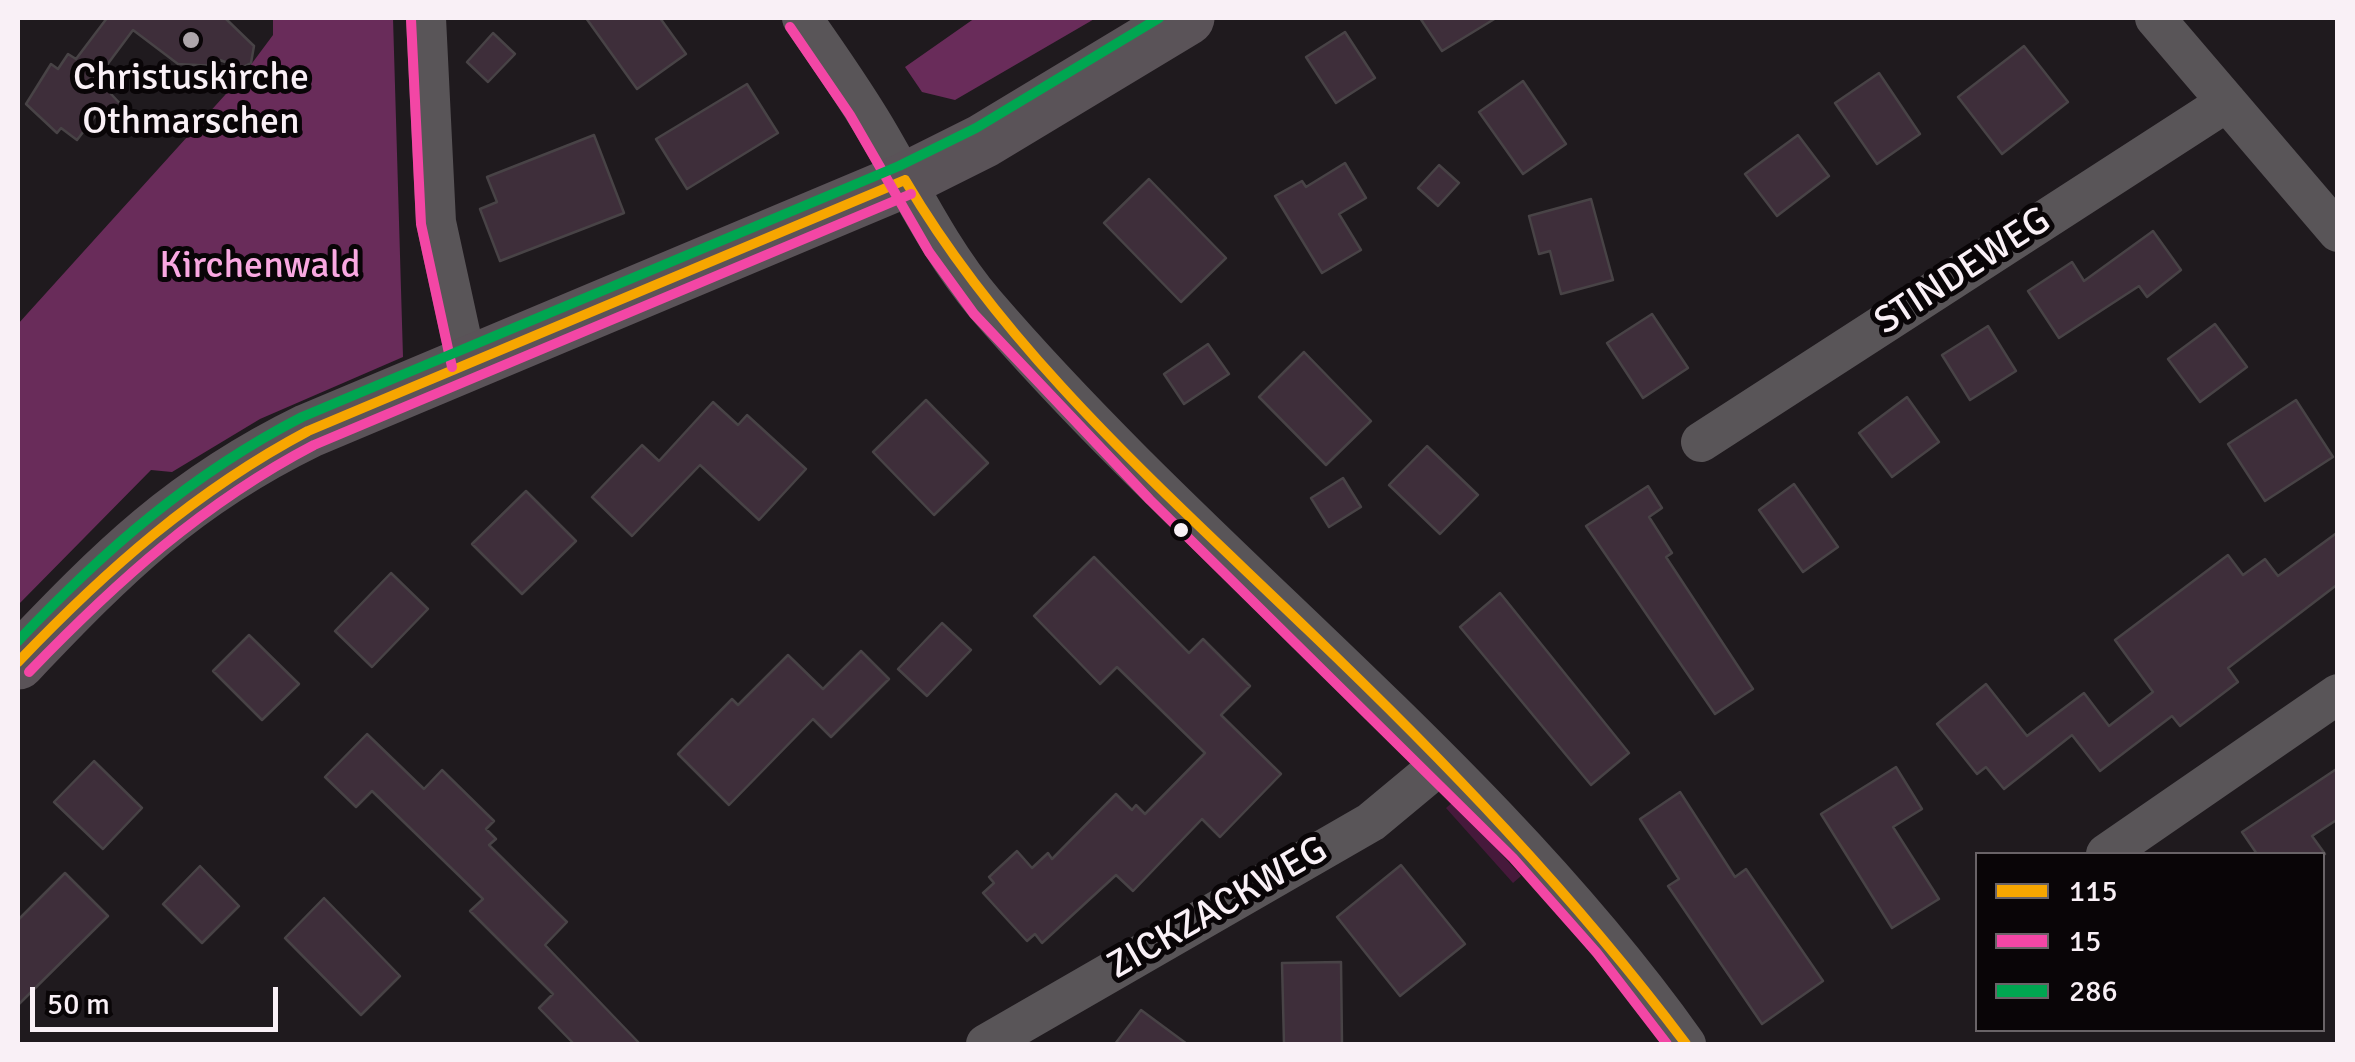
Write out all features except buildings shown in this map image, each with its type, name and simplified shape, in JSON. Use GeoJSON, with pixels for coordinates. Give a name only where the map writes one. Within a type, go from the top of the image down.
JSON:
{"type":"FeatureCollection","features":[{"type":"Feature","properties":{"kind":"street"},"geometry":{"type":"LineString","coordinates":[[426,18],[436,222],[467,364]]}},
{"type":"Feature","properties":{"kind":"street"},"geometry":{"type":"LineString","coordinates":[[802,18],[905,180],[940,243],[994,313],[1103,430],[1442,763],[1562,888],[1686,1044]]}},
{"type":"Feature","properties":{"kind":"street"},"geometry":{"type":"LineString","coordinates":[[18,662],[88,588],[192,496],[246,461],[308,430],[905,180],[983,140],[1187,18]]}},
{"type":"Feature","properties":{"kind":"street"},"geometry":{"type":"LineString","coordinates":[[2155,18],[2338,232]]}},
{"type":"Feature","properties":{"kind":"street","name":"STINDEWEG"},"geometry":{"type":"LineString","coordinates":[[1700,442],[2227,102]]}},
{"type":"Feature","properties":{"kind":"street"},"geometry":{"type":"LineString","coordinates":[[2109,852],[2338,694]]}},
{"type":"Feature","properties":{"kind":"street","name":"ZICKZACKWEG"},"geometry":{"type":"LineString","coordinates":[[986,1044],[1371,822],[1442,763]]}},
{"type":"Feature","properties":{"kind":"shaded area"},"geometry":{"type":"Polygon","coordinates":[[[1454,801],[1521,876],[1513,883],[1446,808],[1454,801]]]}},
{"type":"Feature","properties":{"kind":"green space","name":"Kirchenwald"},"geometry":{"type":"Polygon","coordinates":[[[273,18],[393,18],[403,357],[260,419],[172,472],[151,470],[18,605],[18,324],[244,74],[273,35],[273,18]]]}},
{"type":"Feature","properties":{"kind":"green space"},"geometry":{"type":"Polygon","coordinates":[[[975,18],[1096,18],[955,100],[922,92],[905,67],[975,18]]]}},
{"type":"Feature","properties":{"kind":"transit line","name":"286"},"geometry":{"type":"LineString","coordinates":[[18,641],[150,517],[261,439],[302,417],[899,166],[976,128],[1159,18]]}},
{"type":"Feature","properties":{"kind":"transit line","name":"15"},"geometry":{"type":"LineString","coordinates":[[411,19],[421,224],[452,367]]}},
{"type":"Feature","properties":{"kind":"transit line","name":"15"},"geometry":{"type":"LineString","coordinates":[[790,27],[850,115],[929,252],[974,314],[1150,500],[1513,858],[1597,953],[1667,1044]]}},
{"type":"Feature","properties":{"kind":"transit line","name":"115"},"geometry":{"type":"LineString","coordinates":[[905,180],[946,244],[1040,362],[1144,472],[1458,779],[1553,881],[1686,1044]]}},
{"type":"Feature","properties":{"kind":"transit line","name":"115"},"geometry":{"type":"LineString","coordinates":[[18,662],[154,534],[227,479],[308,431],[905,180]]}},
{"type":"Feature","properties":{"kind":"transit line","name":"15"},"geometry":{"type":"LineString","coordinates":[[29,672],[162,546],[235,492],[314,445],[911,194]]}},
{"type":"Feature","properties":{"kind":"place","name":"Christuskirche Othmarschen"},"geometry":{"type":"Point","coordinates":[191,40]}}]}
